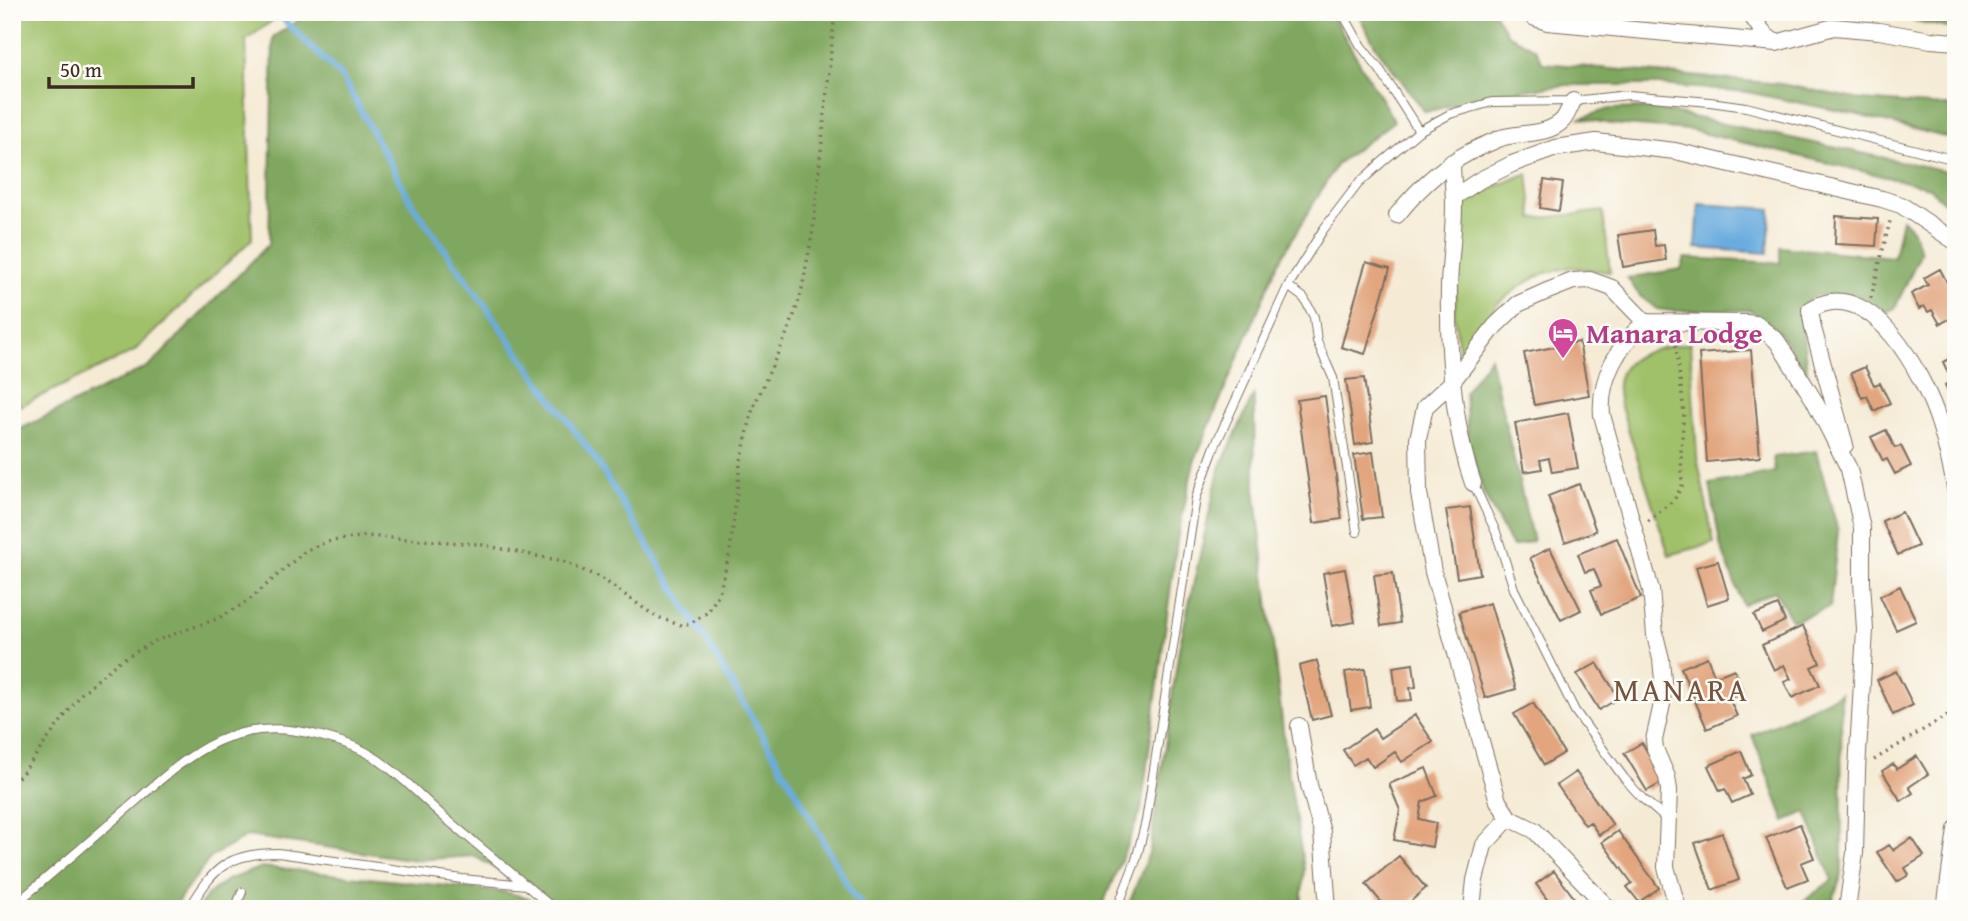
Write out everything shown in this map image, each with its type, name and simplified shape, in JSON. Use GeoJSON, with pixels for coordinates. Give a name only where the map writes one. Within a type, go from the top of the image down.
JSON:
{"type":"FeatureCollection","features":[{"type":"Feature","properties":{"kind":"street"},"geometry":{"type":"LineString","coordinates":[[1526,12],[1547,22],[1776,43],[1834,27],[1956,41]]}},
{"type":"Feature","properties":{"kind":"street"},"geometry":{"type":"LineString","coordinates":[[1749,12],[1765,35],[1776,43]]}},
{"type":"Feature","properties":{"kind":"street"},"geometry":{"type":"LineString","coordinates":[[1397,215],[1434,174],[1452,162],[1502,138],[1555,126],[1564,119],[1573,101]]}},
{"type":"Feature","properties":{"kind":"street"},"geometry":{"type":"LineString","coordinates":[[1454,197],[1512,164],[1556,148],[1596,142],[1675,151],[1894,203],[1956,242]]}},
{"type":"Feature","properties":{"kind":"street"},"geometry":{"type":"LineString","coordinates":[[1452,162],[1454,197],[1449,285],[1452,382],[1465,460],[1473,483]]}},
{"type":"Feature","properties":{"kind":"street"},"geometry":{"type":"LineString","coordinates":[[1609,909],[1534,830],[1509,818],[1498,801],[1433,572],[1419,494],[1418,439],[1425,407],[1452,382],[1495,326],[1518,304],[1573,281],[1590,280],[1612,288],[1645,322]]}},
{"type":"Feature","properties":{"kind":"street"},"geometry":{"type":"LineString","coordinates":[[1847,909],[1855,853],[1865,630],[1862,528],[1844,438],[1819,354],[1810,310],[1820,303],[1830,302],[1845,303],[1868,310],[1909,357],[1923,382],[1940,424],[1956,493]]}},
{"type":"Feature","properties":{"kind":"street"},"geometry":{"type":"LineString","coordinates":[[1678,909],[1666,867],[1669,790],[1654,740],[1663,693],[1661,659],[1655,635],[1651,590],[1602,415],[1601,404],[1610,367],[1632,334],[1645,322],[1756,324],[1777,341],[1802,378],[1849,469]]}},
{"type":"Feature","properties":{"kind":"street"},"geometry":{"type":"LineString","coordinates":[[1299,726],[1309,785],[1322,832],[1328,909]]}},
{"type":"Feature","properties":{"kind":"street"},"geometry":{"type":"LineString","coordinates":[[1472,909],[1475,880],[1484,845],[1509,818]]}},
{"type":"Feature","properties":{"kind":"street"},"geometry":{"type":"LineString","coordinates":[[1945,909],[1956,830]]}},
{"type":"Feature","properties":{"kind":"street"},"geometry":{"type":"LineString","coordinates":[[1759,909],[1773,909]]}},
{"type":"Feature","properties":{"kind":"lane"},"geometry":{"type":"LineString","coordinates":[[1342,12],[1361,46],[1380,70],[1419,131]]}},
{"type":"Feature","properties":{"kind":"lane"},"geometry":{"type":"LineString","coordinates":[[1117,909],[1136,860],[1146,821],[1196,498],[1215,446],[1288,286],[1322,230],[1358,184],[1381,163],[1419,131],[1450,114],[1492,102],[1573,101],[1628,95],[1746,107],[1956,160]]}},
{"type":"Feature","properties":{"kind":"lane"},"geometry":{"type":"LineString","coordinates":[[1288,286],[1304,298],[1314,317],[1317,341],[1333,378],[1357,532]]}},
{"type":"Feature","properties":{"kind":"lane"},"geometry":{"type":"LineString","coordinates":[[1473,483],[1496,532],[1514,589],[1575,711],[1624,778],[1668,820]]}},
{"type":"Feature","properties":{"kind":"lane"},"geometry":{"type":"LineString","coordinates":[[12,907],[169,773],[201,749],[223,738],[268,728],[299,730],[347,743],[370,754],[554,909]]}},
{"type":"Feature","properties":{"kind":"lane"},"geometry":{"type":"LineString","coordinates":[[189,909],[211,876],[233,859],[255,853],[278,853],[462,879],[526,885]]}},
{"type":"Feature","properties":{"kind":"lane"},"geometry":{"type":"LineString","coordinates":[[235,909],[242,892]]}},
{"type":"Feature","properties":{"kind":"path"},"geometry":{"type":"LineString","coordinates":[[12,782],[21,775],[82,693],[118,662],[155,641],[219,618],[248,601],[305,551],[326,542],[365,536],[478,544],[562,561],[601,578],[654,616],[679,625],[691,623],[708,612],[719,593],[730,552],[740,464],[754,408],[792,324],[801,294],[813,230],[835,12]]}},
{"type":"Feature","properties":{"kind":"path"},"geometry":{"type":"LineString","coordinates":[[1868,310],[1894,203]]}},
{"type":"Feature","properties":{"kind":"path"},"geometry":{"type":"LineString","coordinates":[[1635,531],[1674,500],[1682,486],[1684,412],[1673,321]]}},
{"type":"Feature","properties":{"kind":"path"},"geometry":{"type":"LineString","coordinates":[[1857,770],[1956,710]]}},
{"type":"Feature","properties":{"kind":"green space"},"geometry":{"type":"Polygon","coordinates":[[[12,12],[284,12],[246,40],[252,239],[133,352],[20,406],[12,366],[12,12]]]}},
{"type":"Feature","properties":{"kind":"green space"},"geometry":{"type":"Polygon","coordinates":[[[311,12],[1330,12],[1394,121],[1337,164],[1278,263],[1194,462],[1177,540],[1141,811],[1101,909],[564,909],[474,856],[416,860],[248,836],[212,856],[174,909],[12,909],[12,433],[151,365],[269,244],[273,37],[311,12]]]}},
{"type":"Feature","properties":{"kind":"green space"},"geometry":{"type":"Polygon","coordinates":[[[1362,12],[1494,12],[1507,34],[1535,49],[1543,63],[1781,84],[1861,100],[1956,107],[1956,140],[1854,114],[1747,92],[1659,85],[1567,85],[1501,93],[1425,112],[1376,47],[1359,16],[1362,12]]]}},
{"type":"Feature","properties":{"kind":"green space"},"geometry":{"type":"Polygon","coordinates":[[[1874,12],[1956,12],[1956,29],[1953,29],[1874,12]]]}},
{"type":"Feature","properties":{"kind":"green space"},"geometry":{"type":"Polygon","coordinates":[[[1649,108],[1956,173],[1956,213],[1928,187],[1690,130],[1610,124],[1581,118],[1609,109],[1649,108]]]}},
{"type":"Feature","properties":{"kind":"green space"},"geometry":{"type":"Polygon","coordinates":[[[1528,173],[1533,219],[1603,211],[1610,272],[1570,267],[1542,274],[1522,285],[1497,304],[1469,351],[1460,355],[1454,316],[1464,199],[1528,173]]]}},
{"type":"Feature","properties":{"kind":"green space"},"geometry":{"type":"Polygon","coordinates":[[[1902,219],[1912,229],[1921,252],[1895,308],[1880,315],[1838,296],[1817,295],[1800,307],[1808,381],[1786,341],[1771,324],[1750,310],[1657,309],[1640,296],[1627,278],[1681,269],[1685,258],[1780,263],[1780,247],[1894,257],[1902,219]]]}},
{"type":"Feature","properties":{"kind":"green space"},"geometry":{"type":"Polygon","coordinates":[[[1690,343],[1697,457],[1714,543],[1669,555],[1619,401],[1618,386],[1621,373],[1627,364],[1636,358],[1657,349],[1690,343]]]}},
{"type":"Feature","properties":{"kind":"green space"},"geometry":{"type":"Polygon","coordinates":[[[1490,357],[1533,541],[1512,547],[1484,494],[1468,440],[1465,392],[1490,357]]]}},
{"type":"Feature","properties":{"kind":"green space"},"geometry":{"type":"Polygon","coordinates":[[[1254,394],[1255,488],[1287,764],[1304,869],[1301,909],[1127,909],[1150,850],[1179,648],[1219,470],[1254,394]]]}},
{"type":"Feature","properties":{"kind":"green space"},"geometry":{"type":"Polygon","coordinates":[[[1816,451],[1838,531],[1830,607],[1792,621],[1775,591],[1743,605],[1720,544],[1710,484],[1775,472],[1773,457],[1816,451]]]}},
{"type":"Feature","properties":{"kind":"green space"},"geometry":{"type":"Polygon","coordinates":[[[1841,693],[1842,874],[1833,900],[1834,909],[1798,909],[1797,906],[1832,880],[1806,812],[1785,821],[1752,735],[1841,693]]]}},
{"type":"Feature","properties":{"kind":"green space"},"geometry":{"type":"Polygon","coordinates":[[[262,867],[505,892],[529,898],[539,909],[198,909],[207,895],[227,880],[262,867]]]}},
{"type":"Feature","properties":{"kind":"water"},"geometry":{"type":"Polygon","coordinates":[[[1699,204],[1771,209],[1768,253],[1696,248],[1699,204]]]}},
{"type":"Feature","properties":{"kind":"building"},"geometry":{"type":"Polygon","coordinates":[[[1544,180],[1563,183],[1559,211],[1540,208],[1544,180]]]}},
{"type":"Feature","properties":{"kind":"building"},"geometry":{"type":"Polygon","coordinates":[[[1836,216],[1878,219],[1876,246],[1835,244],[1836,216]]]}},
{"type":"Feature","properties":{"kind":"building"},"geometry":{"type":"Polygon","coordinates":[[[1653,230],[1655,246],[1664,245],[1666,260],[1623,267],[1618,235],[1653,230]]]}},
{"type":"Feature","properties":{"kind":"building"},"geometry":{"type":"Polygon","coordinates":[[[1366,262],[1390,269],[1365,354],[1341,347],[1366,262]]]}},
{"type":"Feature","properties":{"kind":"building"},"geometry":{"type":"Polygon","coordinates":[[[1940,269],[1955,298],[1948,302],[1950,306],[1956,303],[1956,322],[1953,317],[1940,324],[1932,310],[1928,312],[1924,306],[1919,309],[1911,294],[1928,285],[1924,278],[1940,269]]]}},
{"type":"Feature","properties":{"kind":"building"},"geometry":{"type":"Polygon","coordinates":[[[1579,342],[1589,395],[1534,405],[1524,353],[1579,342]]]}},
{"type":"Feature","properties":{"kind":"building"},"geometry":{"type":"Polygon","coordinates":[[[1751,350],[1760,457],[1707,462],[1699,354],[1751,350]]]}},
{"type":"Feature","properties":{"kind":"building"},"geometry":{"type":"Polygon","coordinates":[[[1956,355],[1956,399],[1953,401],[1945,385],[1952,381],[1943,362],[1956,355]]]}},
{"type":"Feature","properties":{"kind":"building"},"geometry":{"type":"Polygon","coordinates":[[[1865,367],[1874,385],[1880,383],[1890,403],[1874,411],[1867,396],[1862,398],[1851,373],[1865,367]]]}},
{"type":"Feature","properties":{"kind":"building"},"geometry":{"type":"Polygon","coordinates":[[[1364,378],[1373,442],[1355,445],[1346,380],[1364,378]]]}},
{"type":"Feature","properties":{"kind":"building"},"geometry":{"type":"Polygon","coordinates":[[[1325,396],[1342,519],[1314,523],[1297,400],[1325,396]]]}},
{"type":"Feature","properties":{"kind":"building"},"geometry":{"type":"Polygon","coordinates":[[[1568,413],[1578,468],[1552,472],[1549,458],[1540,460],[1542,469],[1524,472],[1515,423],[1568,413]]]}},
{"type":"Feature","properties":{"kind":"building"},"geometry":{"type":"Polygon","coordinates":[[[1886,430],[1895,448],[1901,446],[1911,466],[1895,474],[1887,459],[1883,461],[1871,437],[1886,430]]]}},
{"type":"Feature","properties":{"kind":"building"},"geometry":{"type":"Polygon","coordinates":[[[1373,452],[1382,517],[1363,519],[1354,455],[1373,452]]]}},
{"type":"Feature","properties":{"kind":"building"},"geometry":{"type":"Polygon","coordinates":[[[1579,484],[1596,531],[1565,542],[1548,496],[1579,484]]]}},
{"type":"Feature","properties":{"kind":"building"},"geometry":{"type":"Polygon","coordinates":[[[1470,507],[1480,574],[1457,578],[1446,510],[1470,507]]]}},
{"type":"Feature","properties":{"kind":"building"},"geometry":{"type":"Polygon","coordinates":[[[1902,512],[1918,546],[1898,555],[1882,521],[1902,512]]]}},
{"type":"Feature","properties":{"kind":"building"},"geometry":{"type":"Polygon","coordinates":[[[1617,538],[1641,598],[1601,614],[1591,590],[1601,586],[1594,569],[1585,572],[1578,554],[1617,538]]]}},
{"type":"Feature","properties":{"kind":"building"},"geometry":{"type":"Polygon","coordinates":[[[1550,548],[1581,610],[1561,620],[1530,558],[1550,548]]]}},
{"type":"Feature","properties":{"kind":"building"},"geometry":{"type":"Polygon","coordinates":[[[1718,561],[1729,598],[1707,605],[1696,567],[1718,561]]]}},
{"type":"Feature","properties":{"kind":"building"},"geometry":{"type":"Polygon","coordinates":[[[1345,569],[1355,622],[1332,626],[1323,573],[1345,569]]]}},
{"type":"Feature","properties":{"kind":"building"},"geometry":{"type":"Polygon","coordinates":[[[1393,573],[1400,623],[1381,626],[1374,575],[1393,573]]]}},
{"type":"Feature","properties":{"kind":"building"},"geometry":{"type":"Polygon","coordinates":[[[1900,586],[1916,621],[1896,630],[1880,596],[1900,586]]]}},
{"type":"Feature","properties":{"kind":"building"},"geometry":{"type":"Polygon","coordinates":[[[1490,603],[1516,689],[1485,698],[1459,612],[1490,603]]]}},
{"type":"Feature","properties":{"kind":"building"},"geometry":{"type":"Polygon","coordinates":[[[1778,605],[1785,621],[1762,632],[1754,615],[1778,605]]]}},
{"type":"Feature","properties":{"kind":"building"},"geometry":{"type":"Polygon","coordinates":[[[1803,626],[1820,663],[1811,667],[1820,685],[1792,698],[1784,682],[1791,679],[1784,665],[1774,670],[1762,645],[1803,626]]]}},
{"type":"Feature","properties":{"kind":"building"},"geometry":{"type":"Polygon","coordinates":[[[1707,657],[1715,677],[1734,669],[1743,692],[1729,698],[1737,716],[1707,729],[1681,668],[1707,657]]]}},
{"type":"Feature","properties":{"kind":"building"},"geometry":{"type":"Polygon","coordinates":[[[1317,661],[1331,715],[1312,720],[1299,666],[1317,661]]]}},
{"type":"Feature","properties":{"kind":"building"},"geometry":{"type":"Polygon","coordinates":[[[1597,663],[1619,698],[1599,710],[1577,674],[1597,663]]]}},
{"type":"Feature","properties":{"kind":"building"},"geometry":{"type":"Polygon","coordinates":[[[1413,664],[1416,687],[1410,688],[1412,700],[1397,701],[1393,667],[1413,664]]]}},
{"type":"Feature","properties":{"kind":"building"},"geometry":{"type":"Polygon","coordinates":[[[1365,669],[1370,707],[1351,710],[1345,672],[1365,669]]]}},
{"type":"Feature","properties":{"kind":"building"},"geometry":{"type":"Polygon","coordinates":[[[1896,671],[1913,705],[1893,715],[1877,680],[1896,671]]]}},
{"type":"Feature","properties":{"kind":"building"},"geometry":{"type":"Polygon","coordinates":[[[1533,703],[1564,753],[1544,765],[1514,714],[1533,703]]]}},
{"type":"Feature","properties":{"kind":"building"},"geometry":{"type":"Polygon","coordinates":[[[1415,715],[1433,742],[1402,762],[1395,752],[1373,767],[1366,757],[1353,765],[1343,750],[1374,729],[1380,738],[1415,715]]]}},
{"type":"Feature","properties":{"kind":"building"},"geometry":{"type":"Polygon","coordinates":[[[1642,743],[1665,781],[1647,791],[1624,753],[1642,743]]]}},
{"type":"Feature","properties":{"kind":"building"},"geometry":{"type":"Polygon","coordinates":[[[1741,751],[1751,775],[1743,779],[1750,795],[1732,803],[1725,789],[1720,791],[1708,766],[1741,751]]]}},
{"type":"Feature","properties":{"kind":"building"},"geometry":{"type":"Polygon","coordinates":[[[1917,756],[1928,774],[1909,787],[1913,793],[1901,801],[1882,771],[1893,764],[1897,769],[1917,756]]]}},
{"type":"Feature","properties":{"kind":"building"},"geometry":{"type":"Polygon","coordinates":[[[1426,768],[1437,796],[1422,802],[1419,819],[1436,823],[1432,847],[1394,840],[1400,810],[1389,784],[1426,768]]]}},
{"type":"Feature","properties":{"kind":"building"},"geometry":{"type":"Polygon","coordinates":[[[1576,772],[1613,825],[1599,835],[1590,822],[1585,825],[1557,785],[1576,772]]]}},
{"type":"Feature","properties":{"kind":"building"},"geometry":{"type":"Polygon","coordinates":[[[1800,824],[1814,858],[1801,863],[1808,879],[1787,887],[1766,838],[1800,824]]]}},
{"type":"Feature","properties":{"kind":"building"},"geometry":{"type":"Polygon","coordinates":[[[1618,831],[1659,888],[1639,902],[1627,887],[1632,883],[1602,842],[1618,831]]]}},
{"type":"Feature","properties":{"kind":"building"},"geometry":{"type":"Polygon","coordinates":[[[1722,833],[1739,880],[1712,890],[1695,843],[1722,833]]]}},
{"type":"Feature","properties":{"kind":"building"},"geometry":{"type":"Polygon","coordinates":[[[1912,838],[1924,856],[1905,868],[1909,875],[1897,882],[1877,852],[1889,845],[1893,850],[1912,838]]]}},
{"type":"Feature","properties":{"kind":"building"},"geometry":{"type":"Polygon","coordinates":[[[1399,856],[1426,888],[1402,909],[1387,909],[1366,884],[1399,856]]]}},
{"type":"Feature","properties":{"kind":"building"},"geometry":{"type":"Polygon","coordinates":[[[1554,871],[1575,899],[1570,902],[1575,909],[1554,909],[1536,884],[1554,871]]]}},
{"type":"Feature","properties":{"kind":"waterway"},"geometry":{"type":"LineString","coordinates":[[276,12],[342,77],[413,205],[596,460],[797,793],[850,890],[865,909]]}},
{"type":"Feature","properties":{"kind":"place","name":"Manara Lodge"},"geometry":{"type":"Point","coordinates":[1563,360]}},
{"type":"Feature","properties":{"kind":"district","name":"MANARA"},"geometry":{"type":"Point","coordinates":[1681,690]}}]}
